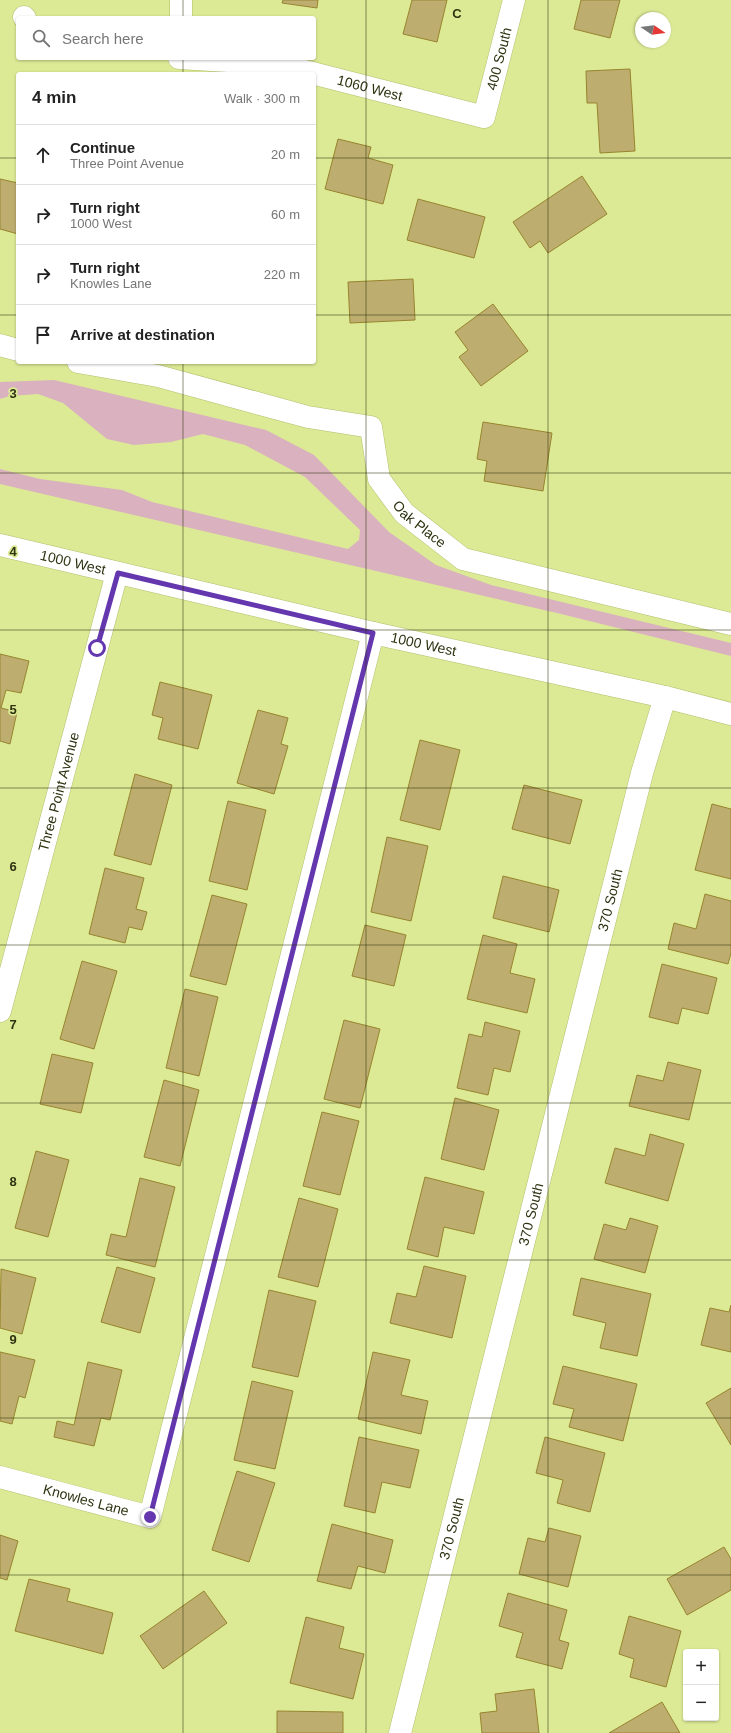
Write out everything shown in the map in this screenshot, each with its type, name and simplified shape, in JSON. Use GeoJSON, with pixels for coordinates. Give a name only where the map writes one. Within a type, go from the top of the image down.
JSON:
{"type":"FeatureCollection","features":[{"type":"Feature","properties":{"kind":"street"},"geometry":{"type":"LineString","coordinates":[[181,0],[181,16]]}},
{"type":"Feature","properties":{"kind":"street","name":"400 South"},"geometry":{"type":"LineString","coordinates":[[484,117],[514,0]]}},
{"type":"Feature","properties":{"kind":"street"},"geometry":{"type":"LineString","coordinates":[[182,60],[183,72]]}},
{"type":"Feature","properties":{"kind":"street","name":"1060 West"},"geometry":{"type":"LineString","coordinates":[[214,60],[277,64],[308,72]]}},
{"type":"Feature","properties":{"kind":"street","name":"1060 West"},"geometry":{"type":"LineString","coordinates":[[316,74],[484,117]]}},
{"type":"Feature","properties":{"kind":"street"},"geometry":{"type":"LineString","coordinates":[[0,345],[16,349]]}},
{"type":"Feature","properties":{"kind":"street"},"geometry":{"type":"LineString","coordinates":[[101,364],[159,369]]}},
{"type":"Feature","properties":{"kind":"street","name":"Oak Place"},"geometry":{"type":"LineString","coordinates":[[159,369],[308,417],[371,427],[379,479],[404,513],[463,560],[731,624]]}},
{"type":"Feature","properties":{"kind":"street","name":"1000 West"},"geometry":{"type":"LineString","coordinates":[[0,545],[373,633],[665,697],[731,714]]}},
{"type":"Feature","properties":{"kind":"street","name":"Three Point Avenue"},"geometry":{"type":"LineString","coordinates":[[0,1011],[118,573]]}},
{"type":"Feature","properties":{"kind":"street","name":"Knowles Lane"},"geometry":{"type":"LineString","coordinates":[[0,1477],[150,1517],[373,633]]}},
{"type":"Feature","properties":{"kind":"street","name":"370 South"},"geometry":{"type":"LineString","coordinates":[[400,1733],[640,780],[665,697]]}},
{"type":"Feature","properties":{"kind":"shaded area"},"geometry":{"type":"Polygon","coordinates":[[[54,380],[266,430],[314,455],[389,532],[436,565],[491,585],[731,643],[731,656],[557,613],[0,484],[0,469],[40,479],[122,490],[152,502],[348,549],[359,540],[360,530],[305,477],[245,445],[203,434],[171,442],[134,445],[107,439],[63,403],[38,394],[10,396],[0,399],[0,382],[54,380]]]}},
{"type":"Feature","properties":{"kind":"building"},"geometry":{"type":"Polygon","coordinates":[[[283,0],[318,0],[317,8],[282,3],[283,0]]]}},
{"type":"Feature","properties":{"kind":"building"},"geometry":{"type":"Polygon","coordinates":[[[412,0],[447,0],[437,42],[403,34],[412,0]]]}},
{"type":"Feature","properties":{"kind":"building"},"geometry":{"type":"Polygon","coordinates":[[[581,0],[620,0],[610,38],[574,29],[581,0]]]}},
{"type":"Feature","properties":{"kind":"building"},"geometry":{"type":"Polygon","coordinates":[[[630,69],[635,151],[600,153],[597,103],[587,103],[586,71],[630,69]]]}},
{"type":"Feature","properties":{"kind":"building"},"geometry":{"type":"Polygon","coordinates":[[[338,139],[371,147],[368,158],[393,165],[383,204],[325,189],[338,139]]]}},
{"type":"Feature","properties":{"kind":"building"},"geometry":{"type":"Polygon","coordinates":[[[582,176],[607,214],[548,253],[540,241],[530,248],[513,222],[582,176]]]}},
{"type":"Feature","properties":{"kind":"building"},"geometry":{"type":"Polygon","coordinates":[[[0,179],[16,183],[16,233],[0,229],[0,179]]]}},
{"type":"Feature","properties":{"kind":"building"},"geometry":{"type":"Polygon","coordinates":[[[418,199],[485,217],[474,258],[407,240],[418,199]]]}},
{"type":"Feature","properties":{"kind":"building"},"geometry":{"type":"Polygon","coordinates":[[[413,279],[415,320],[350,323],[348,282],[413,279]]]}},
{"type":"Feature","properties":{"kind":"building"},"geometry":{"type":"Polygon","coordinates":[[[493,304],[528,351],[481,386],[459,357],[468,350],[455,332],[493,304]]]}},
{"type":"Feature","properties":{"kind":"building"},"geometry":{"type":"Polygon","coordinates":[[[483,422],[552,433],[543,491],[484,481],[487,461],[477,459],[483,422]]]}},
{"type":"Feature","properties":{"kind":"building"},"geometry":{"type":"Polygon","coordinates":[[[0,654],[29,661],[21,693],[6,690],[1,708],[17,712],[10,744],[0,741],[0,654]]]}},
{"type":"Feature","properties":{"kind":"building"},"geometry":{"type":"Polygon","coordinates":[[[160,682],[212,695],[198,749],[158,739],[163,718],[152,715],[160,682]]]}},
{"type":"Feature","properties":{"kind":"building"},"geometry":{"type":"Polygon","coordinates":[[[258,710],[288,718],[281,744],[288,746],[274,794],[237,783],[258,710]]]}},
{"type":"Feature","properties":{"kind":"building"},"geometry":{"type":"Polygon","coordinates":[[[420,740],[460,750],[440,830],[400,820],[420,740]]]}},
{"type":"Feature","properties":{"kind":"building"},"geometry":{"type":"Polygon","coordinates":[[[135,774],[172,785],[151,865],[114,855],[135,774]]]}},
{"type":"Feature","properties":{"kind":"building"},"geometry":{"type":"Polygon","coordinates":[[[524,785],[582,800],[570,844],[512,829],[524,785]]]}},
{"type":"Feature","properties":{"kind":"building"},"geometry":{"type":"Polygon","coordinates":[[[228,801],[266,810],[247,890],[209,881],[228,801]]]}},
{"type":"Feature","properties":{"kind":"building"},"geometry":{"type":"Polygon","coordinates":[[[712,804],[731,809],[731,879],[695,870],[712,804]]]}},
{"type":"Feature","properties":{"kind":"building"},"geometry":{"type":"Polygon","coordinates":[[[387,837],[428,846],[411,921],[371,912],[387,837]]]}},
{"type":"Feature","properties":{"kind":"building"},"geometry":{"type":"Polygon","coordinates":[[[105,868],[144,878],[136,909],[147,912],[142,930],[129,927],[125,943],[89,934],[105,868]]]}},
{"type":"Feature","properties":{"kind":"building"},"geometry":{"type":"Polygon","coordinates":[[[503,876],[559,890],[549,932],[493,918],[503,876]]]}},
{"type":"Feature","properties":{"kind":"building"},"geometry":{"type":"Polygon","coordinates":[[[705,894],[731,901],[731,953],[728,964],[668,949],[674,923],[696,929],[705,894]]]}},
{"type":"Feature","properties":{"kind":"building"},"geometry":{"type":"Polygon","coordinates":[[[212,895],[247,904],[226,985],[190,976],[212,895]]]}},
{"type":"Feature","properties":{"kind":"building"},"geometry":{"type":"Polygon","coordinates":[[[365,925],[406,935],[394,986],[352,976],[365,925]]]}},
{"type":"Feature","properties":{"kind":"building"},"geometry":{"type":"Polygon","coordinates":[[[483,935],[517,944],[510,973],[535,979],[527,1013],[467,999],[483,935]]]}},
{"type":"Feature","properties":{"kind":"building"},"geometry":{"type":"Polygon","coordinates":[[[82,961],[117,971],[94,1049],[60,1039],[82,961]]]}},
{"type":"Feature","properties":{"kind":"building"},"geometry":{"type":"Polygon","coordinates":[[[662,964],[717,978],[708,1014],[682,1008],[678,1024],[649,1017],[662,964]]]}},
{"type":"Feature","properties":{"kind":"building"},"geometry":{"type":"Polygon","coordinates":[[[185,989],[218,997],[199,1076],[166,1068],[185,989]]]}},
{"type":"Feature","properties":{"kind":"building"},"geometry":{"type":"Polygon","coordinates":[[[344,1020],[380,1029],[360,1108],[324,1099],[344,1020]]]}},
{"type":"Feature","properties":{"kind":"building"},"geometry":{"type":"Polygon","coordinates":[[[485,1022],[520,1031],[510,1072],[494,1068],[488,1095],[457,1088],[469,1034],[482,1037],[485,1022]]]}},
{"type":"Feature","properties":{"kind":"building"},"geometry":{"type":"Polygon","coordinates":[[[52,1054],[93,1063],[81,1113],[40,1104],[52,1054]]]}},
{"type":"Feature","properties":{"kind":"building"},"geometry":{"type":"Polygon","coordinates":[[[668,1062],[701,1070],[689,1120],[629,1106],[637,1075],[663,1081],[668,1062]]]}},
{"type":"Feature","properties":{"kind":"building"},"geometry":{"type":"Polygon","coordinates":[[[164,1080],[199,1090],[180,1166],[144,1157],[164,1080]]]}},
{"type":"Feature","properties":{"kind":"building"},"geometry":{"type":"Polygon","coordinates":[[[455,1098],[499,1110],[484,1170],[441,1159],[455,1098]]]}},
{"type":"Feature","properties":{"kind":"building"},"geometry":{"type":"Polygon","coordinates":[[[322,1112],[359,1121],[340,1195],[303,1186],[322,1112]]]}},
{"type":"Feature","properties":{"kind":"building"},"geometry":{"type":"Polygon","coordinates":[[[650,1134],[684,1144],[668,1201],[605,1183],[615,1148],[645,1156],[650,1134]]]}},
{"type":"Feature","properties":{"kind":"building"},"geometry":{"type":"Polygon","coordinates":[[[36,1151],[69,1160],[48,1237],[15,1228],[36,1151]]]}},
{"type":"Feature","properties":{"kind":"building"},"geometry":{"type":"Polygon","coordinates":[[[425,1177],[484,1192],[474,1234],[444,1227],[438,1257],[407,1249],[425,1177]]]}},
{"type":"Feature","properties":{"kind":"building"},"geometry":{"type":"Polygon","coordinates":[[[140,1178],[175,1187],[155,1267],[106,1255],[111,1234],[126,1237],[140,1178]]]}},
{"type":"Feature","properties":{"kind":"building"},"geometry":{"type":"Polygon","coordinates":[[[299,1198],[338,1209],[318,1287],[278,1277],[299,1198]]]}},
{"type":"Feature","properties":{"kind":"building"},"geometry":{"type":"Polygon","coordinates":[[[630,1218],[658,1226],[645,1273],[594,1259],[604,1224],[626,1230],[630,1218]]]}},
{"type":"Feature","properties":{"kind":"building"},"geometry":{"type":"Polygon","coordinates":[[[424,1266],[466,1276],[452,1338],[390,1323],[397,1293],[416,1297],[424,1266]]]}},
{"type":"Feature","properties":{"kind":"building"},"geometry":{"type":"Polygon","coordinates":[[[117,1267],[155,1278],[140,1333],[101,1322],[117,1267]]]}},
{"type":"Feature","properties":{"kind":"building"},"geometry":{"type":"Polygon","coordinates":[[[1,1269],[36,1278],[22,1334],[0,1328],[1,1269]]]}},
{"type":"Feature","properties":{"kind":"building"},"geometry":{"type":"Polygon","coordinates":[[[581,1278],[651,1294],[637,1356],[600,1348],[606,1323],[573,1315],[581,1278]]]}},
{"type":"Feature","properties":{"kind":"building"},"geometry":{"type":"Polygon","coordinates":[[[269,1290],[316,1301],[298,1377],[252,1367],[269,1290]]]}},
{"type":"Feature","properties":{"kind":"building"},"geometry":{"type":"Polygon","coordinates":[[[731,1305],[731,1352],[701,1345],[710,1308],[729,1312],[731,1305]]]}},
{"type":"Feature","properties":{"kind":"building"},"geometry":{"type":"Polygon","coordinates":[[[0,1352],[35,1360],[25,1398],[19,1396],[12,1424],[0,1421],[0,1352]]]}},
{"type":"Feature","properties":{"kind":"building"},"geometry":{"type":"Polygon","coordinates":[[[373,1352],[410,1360],[401,1395],[428,1401],[421,1434],[358,1419],[373,1352]]]}},
{"type":"Feature","properties":{"kind":"building"},"geometry":{"type":"Polygon","coordinates":[[[88,1362],[122,1370],[110,1420],[101,1418],[94,1446],[54,1437],[57,1421],[74,1425],[88,1362]]]}},
{"type":"Feature","properties":{"kind":"building"},"geometry":{"type":"Polygon","coordinates":[[[563,1366],[637,1384],[623,1441],[569,1427],[574,1409],[553,1404],[563,1366]]]}},
{"type":"Feature","properties":{"kind":"building"},"geometry":{"type":"Polygon","coordinates":[[[252,1381],[293,1391],[275,1469],[234,1460],[252,1381]]]}},
{"type":"Feature","properties":{"kind":"building"},"geometry":{"type":"Polygon","coordinates":[[[731,1388],[731,1445],[706,1403],[731,1388]]]}},
{"type":"Feature","properties":{"kind":"building"},"geometry":{"type":"Polygon","coordinates":[[[359,1437],[419,1450],[410,1488],[382,1482],[375,1513],[344,1506],[359,1437]]]}},
{"type":"Feature","properties":{"kind":"building"},"geometry":{"type":"Polygon","coordinates":[[[545,1437],[605,1453],[590,1512],[557,1503],[563,1480],[536,1473],[545,1437]]]}},
{"type":"Feature","properties":{"kind":"building"},"geometry":{"type":"Polygon","coordinates":[[[237,1471],[275,1483],[249,1562],[212,1550],[237,1471]]]}},
{"type":"Feature","properties":{"kind":"building"},"geometry":{"type":"Polygon","coordinates":[[[332,1524],[393,1540],[385,1573],[358,1566],[351,1589],[317,1581],[332,1524]]]}},
{"type":"Feature","properties":{"kind":"building"},"geometry":{"type":"Polygon","coordinates":[[[549,1528],[581,1536],[568,1587],[519,1574],[528,1538],[545,1542],[549,1528]]]}},
{"type":"Feature","properties":{"kind":"building"},"geometry":{"type":"Polygon","coordinates":[[[0,1535],[18,1541],[7,1580],[0,1578],[0,1535]]]}},
{"type":"Feature","properties":{"kind":"building"},"geometry":{"type":"Polygon","coordinates":[[[724,1547],[731,1559],[731,1590],[687,1615],[667,1579],[724,1547]]]}},
{"type":"Feature","properties":{"kind":"building"},"geometry":{"type":"Polygon","coordinates":[[[29,1579],[70,1589],[67,1601],[113,1613],[103,1654],[15,1631],[29,1579]]]}},
{"type":"Feature","properties":{"kind":"building"},"geometry":{"type":"Polygon","coordinates":[[[204,1591],[227,1623],[163,1669],[140,1636],[204,1591]]]}},
{"type":"Feature","properties":{"kind":"building"},"geometry":{"type":"Polygon","coordinates":[[[508,1593],[567,1610],[559,1640],[569,1643],[562,1669],[516,1657],[523,1633],[499,1626],[508,1593]]]}},
{"type":"Feature","properties":{"kind":"building"},"geometry":{"type":"Polygon","coordinates":[[[629,1616],[681,1631],[666,1687],[630,1677],[634,1659],[619,1654],[629,1616]]]}},
{"type":"Feature","properties":{"kind":"building"},"geometry":{"type":"Polygon","coordinates":[[[306,1617],[344,1627],[339,1648],[364,1654],[353,1699],[290,1683],[306,1617]]]}},
{"type":"Feature","properties":{"kind":"building"},"geometry":{"type":"Polygon","coordinates":[[[534,1689],[539,1733],[482,1733],[480,1713],[497,1711],[495,1694],[534,1689]]]}},
{"type":"Feature","properties":{"kind":"building"},"geometry":{"type":"Polygon","coordinates":[[[662,1702],[680,1733],[609,1733],[662,1702]]]}},
{"type":"Feature","properties":{"kind":"building"},"geometry":{"type":"Polygon","coordinates":[[[277,1711],[343,1712],[343,1733],[277,1733],[277,1711]]]}},
{"type":"Feature","properties":{"kind":"route"},"geometry":{"type":"LineString","coordinates":[[97,648],[118,573],[373,633],[150,1517]]}}]}
